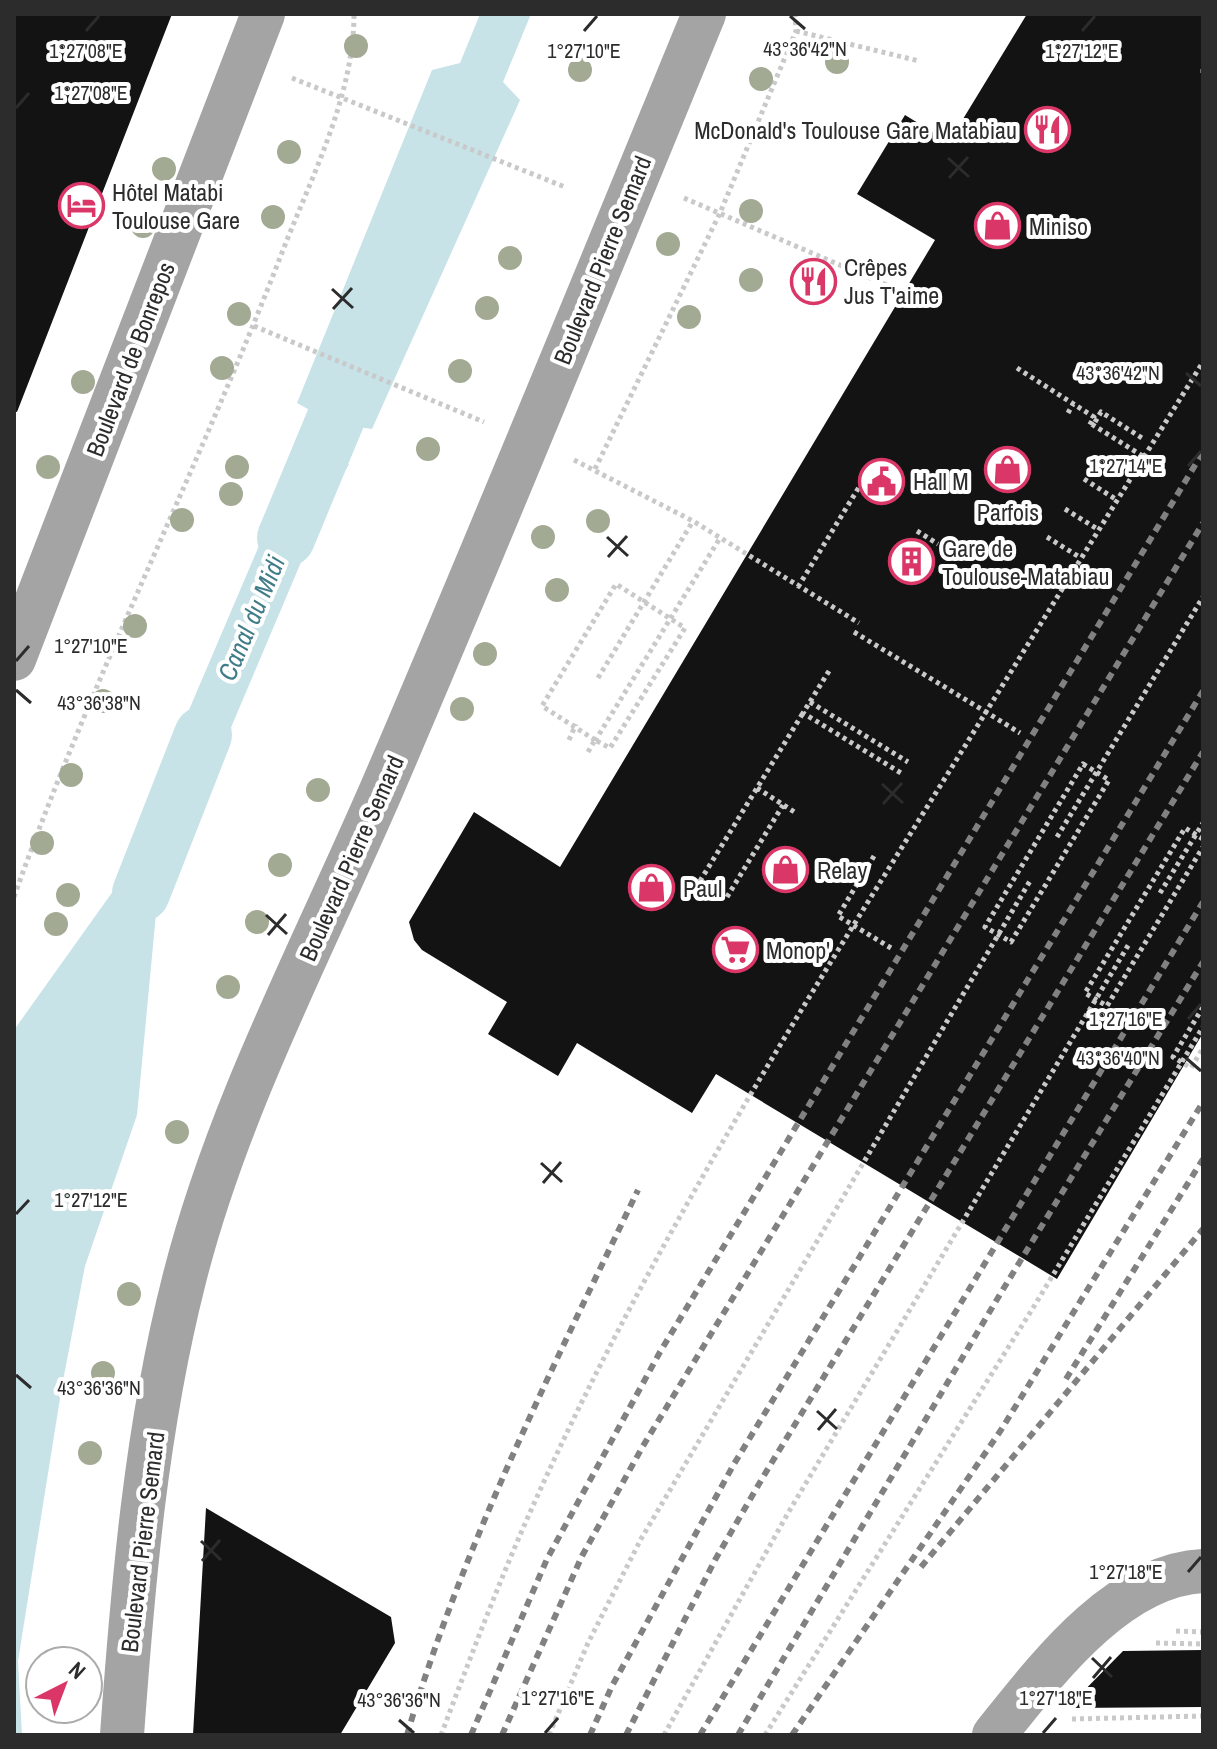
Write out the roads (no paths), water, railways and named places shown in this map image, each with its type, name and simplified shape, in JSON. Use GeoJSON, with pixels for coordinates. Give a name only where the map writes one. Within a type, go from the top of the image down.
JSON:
{"type":"FeatureCollection","features":[{"type":"Feature","properties":{"kind":"main road","name":"Boulevard de Bonrepos"},"geometry":{"type":"LineString","coordinates":[[14,659],[263,14]]}},
{"type":"Feature","properties":{"kind":"main road","name":"Boulevard Pierre Semard"},"geometry":{"type":"LineString","coordinates":[[122,1735],[133,1586],[160,1400],[185,1275],[210,1199],[248,1093],[443,647],[704,14]]}},
{"type":"Feature","properties":{"kind":"main road"},"geometry":{"type":"LineString","coordinates":[[994,1735],[1042,1675],[1101,1617],[1147,1585],[1203,1571]]}},
{"type":"Feature","properties":{"kind":"water"},"geometry":{"type":"Polygon","coordinates":[[[480,14],[531,14],[503,82],[520,100],[372,429],[358,427],[348,455],[322,451],[305,435],[315,413],[297,403],[432,70],[460,63],[480,14]]]}},
{"type":"Feature","properties":{"kind":"water"},"geometry":{"type":"Polygon","coordinates":[[[297,444],[317,464],[349,464],[338,484],[335,482],[197,808],[172,809],[154,792],[293,466],[288,460],[297,444]]]}},
{"type":"Feature","properties":{"kind":"water"},"geometry":{"type":"Polygon","coordinates":[[[147,802],[168,818],[194,821],[156,914],[137,1115],[85,1266],[62,1386],[18,1661],[22,1735],[14,1735],[14,1030],[116,887],[147,802]]]}},
{"type":"Feature","properties":{"kind":"waterway","name":"Canal du Midi"},"geometry":{"type":"LineString","coordinates":[[286,538],[353,377]]}},
{"type":"Feature","properties":{"kind":"waterway","name":"Canal du Midi"},"geometry":{"type":"LineString","coordinates":[[141,893],[203,735]]}},
{"type":"Feature","properties":{"kind":"railway"},"geometry":{"type":"LineString","coordinates":[[471,1735],[547,1559],[660,1352],[1203,452]]}},
{"type":"Feature","properties":{"kind":"railway"},"geometry":{"type":"LineString","coordinates":[[502,1735],[582,1556],[643,1446],[1203,523]]}},
{"type":"Feature","properties":{"kind":"railway"},"geometry":{"type":"LineString","coordinates":[[590,1735],[612,1686],[734,1464],[1203,691]]}},
{"type":"Feature","properties":{"kind":"railway"},"geometry":{"type":"LineString","coordinates":[[626,1735],[715,1560],[763,1477],[1203,752]]}},
{"type":"Feature","properties":{"kind":"railway"},"geometry":{"type":"LineString","coordinates":[[700,1735],[1203,902]]}},
{"type":"Feature","properties":{"kind":"railway"},"geometry":{"type":"LineString","coordinates":[[738,1735],[1002,1291],[1203,962]]}},
{"type":"Feature","properties":{"kind":"railway"},"geometry":{"type":"LineString","coordinates":[[792,1735],[1001,1430],[1203,1102]]}},
{"type":"Feature","properties":{"kind":"railway"},"geometry":{"type":"LineString","coordinates":[[1066,1379],[1203,1159]]}},
{"type":"Feature","properties":{"kind":"railway"},"geometry":{"type":"LineString","coordinates":[[407,1735],[454,1595],[511,1458],[638,1190]]}},
{"type":"Feature","properties":{"kind":"railway"},"geometry":{"type":"LineString","coordinates":[[921,1567],[1203,1229]]}},
{"type":"Feature","properties":{"kind":"place","name":"McDonald's Toulouse Gare Matabiau"},"geometry":{"type":"Point","coordinates":[1048,130]}},
{"type":"Feature","properties":{"kind":"place","name":"Hôtel Matabi Toulouse Gare"},"geometry":{"type":"Point","coordinates":[81,206]}},
{"type":"Feature","properties":{"kind":"place","name":"Miniso"},"geometry":{"type":"Point","coordinates":[998,226]}},
{"type":"Feature","properties":{"kind":"place","name":"Crêpes Jus T'aime"},"geometry":{"type":"Point","coordinates":[813,281]}},
{"type":"Feature","properties":{"kind":"place","name":"Parfois"},"geometry":{"type":"Point","coordinates":[1008,470]}},
{"type":"Feature","properties":{"kind":"place","name":"Hall M"},"geometry":{"type":"Point","coordinates":[882,481]}},
{"type":"Feature","properties":{"kind":"place","name":"Gare de Toulouse-Matabiau"},"geometry":{"type":"Point","coordinates":[911,562]}},
{"type":"Feature","properties":{"kind":"place","name":"Relay"},"geometry":{"type":"Point","coordinates":[786,870]}},
{"type":"Feature","properties":{"kind":"place","name":"Paul"},"geometry":{"type":"Point","coordinates":[652,888]}},
{"type":"Feature","properties":{"kind":"place","name":"Monop'"},"geometry":{"type":"Point","coordinates":[735,950]}}]}
